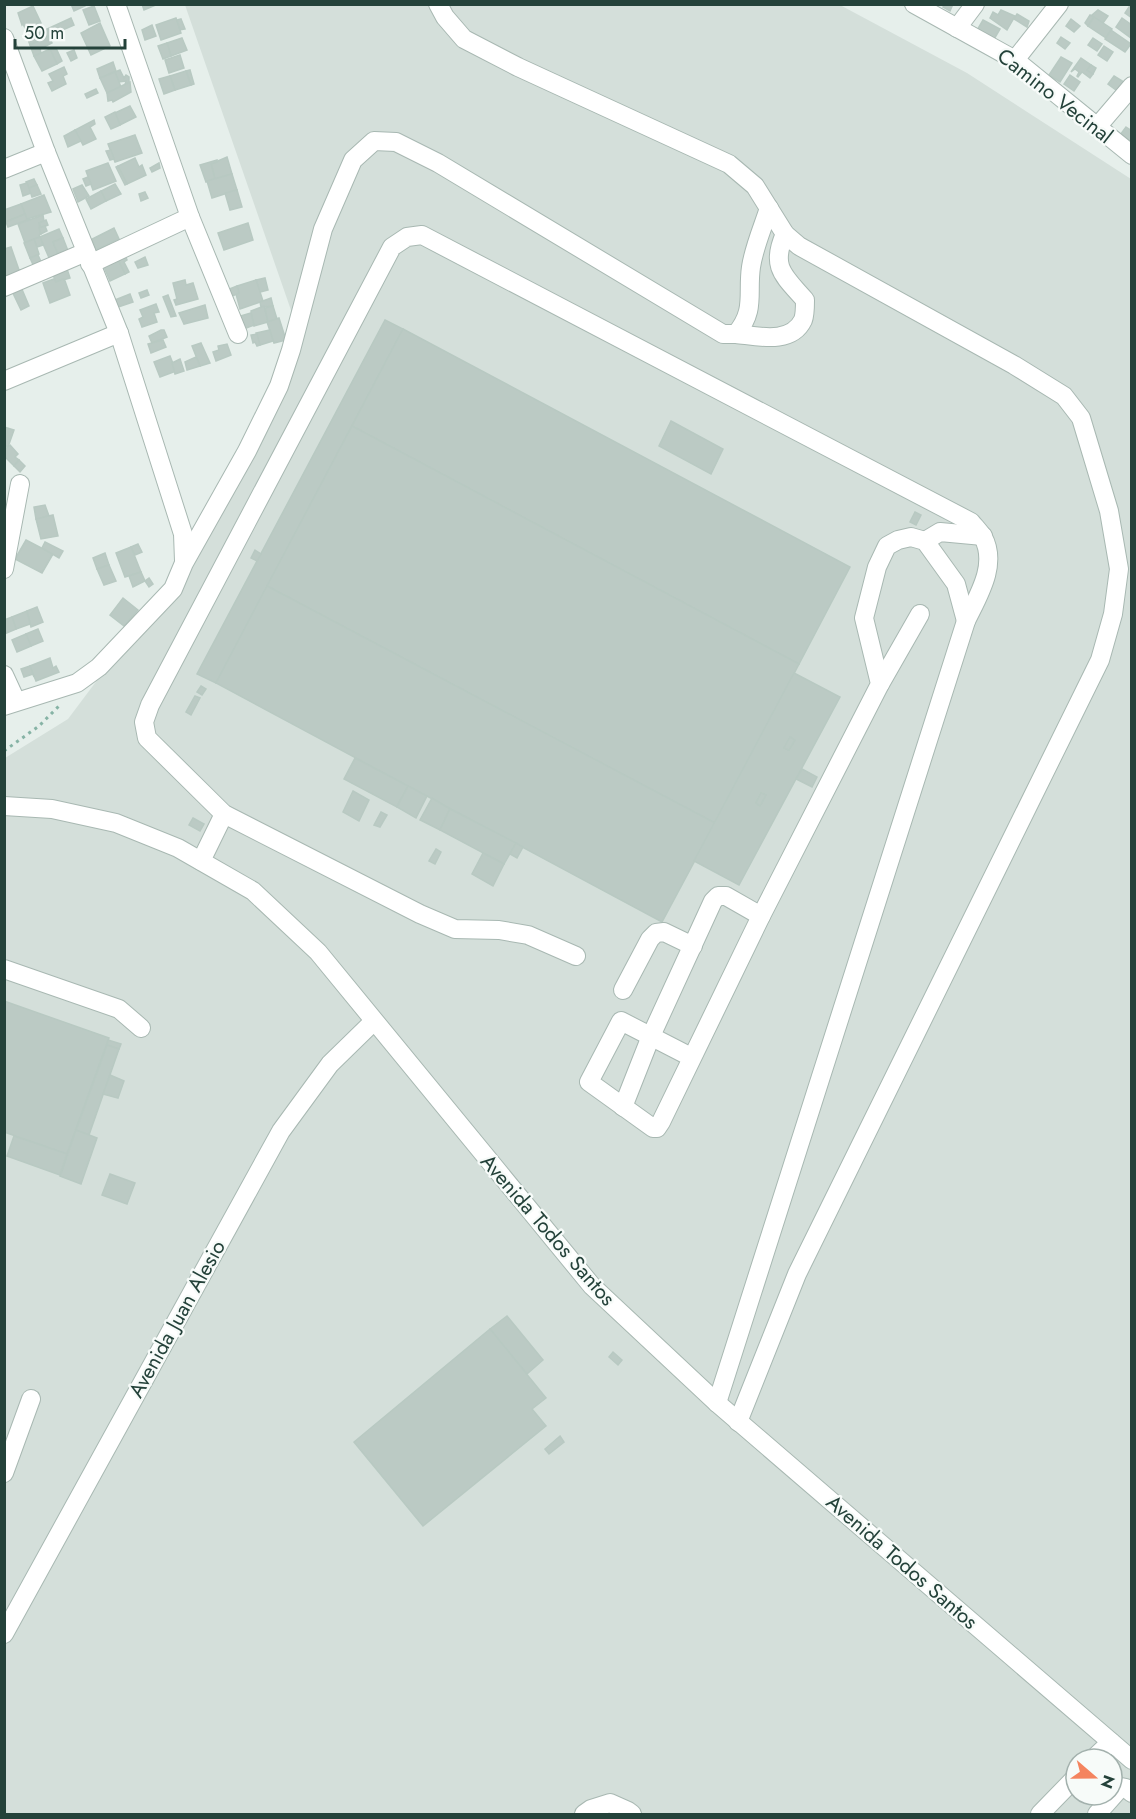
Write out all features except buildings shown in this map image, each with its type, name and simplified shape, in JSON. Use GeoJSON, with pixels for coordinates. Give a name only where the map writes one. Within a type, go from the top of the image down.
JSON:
{"type":"FeatureCollection","features":[{"type":"Feature","properties":{"kind":"street"},"geometry":{"type":"LineString","coordinates":[[116,4],[190,217],[238,334]]}},
{"type":"Feature","properties":{"kind":"street"},"geometry":{"type":"LineString","coordinates":[[438,4],[464,39],[518,67],[729,164],[755,186],[785,234],[799,246],[1014,365],[1064,396],[1081,418],[1109,511],[1119,569],[1113,614],[1100,660],[797,1274],[738,1422]]}},
{"type":"Feature","properties":{"kind":"street","name":"Camino Vecinal"},"geometry":{"type":"LineString","coordinates":[[914,4],[1015,60],[1131,155]]}},
{"type":"Feature","properties":{"kind":"street"},"geometry":{"type":"LineString","coordinates":[[957,28],[975,4]]}},
{"type":"Feature","properties":{"kind":"street"},"geometry":{"type":"LineString","coordinates":[[1015,60],[1059,4]]}},
{"type":"Feature","properties":{"kind":"street"},"geometry":{"type":"LineString","coordinates":[[4,38],[46,152],[119,333],[183,534],[184,563]]}},
{"type":"Feature","properties":{"kind":"street"},"geometry":{"type":"LineString","coordinates":[[1097,127],[1131,86]]}},
{"type":"Feature","properties":{"kind":"street"},"geometry":{"type":"LineString","coordinates":[[4,675],[10,704],[77,683],[99,667],[173,589],[184,563],[247,451],[279,386],[291,350],[323,229],[353,160],[374,141],[396,142],[438,163],[723,334],[774,339],[795,330],[804,319],[805,300],[785,277],[779,265],[777,250],[785,234]]}},
{"type":"Feature","properties":{"kind":"street"},"geometry":{"type":"LineString","coordinates":[[4,169],[46,152]]}},
{"type":"Feature","properties":{"kind":"street"},"geometry":{"type":"LineString","coordinates":[[736,334],[745,324],[750,308],[751,267],[769,208]]}},
{"type":"Feature","properties":{"kind":"street"},"geometry":{"type":"LineString","coordinates":[[4,287],[88,258],[190,217]]}},
{"type":"Feature","properties":{"kind":"street"},"geometry":{"type":"LineString","coordinates":[[576,956],[528,934],[499,930],[455,929],[420,914],[224,814],[147,738],[144,722],[150,705],[392,247],[407,237],[422,235],[971,522],[983,536],[987,551],[987,575],[966,621],[717,1403]]}},
{"type":"Feature","properties":{"kind":"street"},"geometry":{"type":"LineString","coordinates":[[4,381],[119,333]]}},
{"type":"Feature","properties":{"kind":"street"},"geometry":{"type":"LineString","coordinates":[[4,569],[20,484]]}},
{"type":"Feature","properties":{"kind":"street"},"geometry":{"type":"LineString","coordinates":[[925,542],[940,532],[983,536]]}},
{"type":"Feature","properties":{"kind":"street"},"geometry":{"type":"LineString","coordinates":[[879,684],[864,618],[877,567],[887,546],[911,537],[925,542],[956,584],[966,621]]}},
{"type":"Feature","properties":{"kind":"street"},"geometry":{"type":"LineString","coordinates":[[691,1057],[621,1021],[590,1079],[591,1085],[653,1128],[657,1128],[879,684],[920,614]]}},
{"type":"Feature","properties":{"kind":"street","name":"Avenida Todos Santos"},"geometry":{"type":"LineString","coordinates":[[6,811],[52,808],[116,823],[178,848],[253,891],[318,952],[592,1286],[738,1422],[1131,1760]]}},
{"type":"Feature","properties":{"kind":"street"},"geometry":{"type":"LineString","coordinates":[[201,861],[224,814]]}},
{"type":"Feature","properties":{"kind":"street"},"geometry":{"type":"LineString","coordinates":[[623,1107],[651,1036],[713,901],[718,896],[726,896],[761,916]]}},
{"type":"Feature","properties":{"kind":"street"},"geometry":{"type":"LineString","coordinates":[[623,990],[650,939],[656,933],[664,932],[693,946]]}},
{"type":"Feature","properties":{"kind":"street"},"geometry":{"type":"LineString","coordinates":[[4,969],[119,1009],[141,1028]]}},
{"type":"Feature","properties":{"kind":"street","name":"Avenida Juan Alesio"},"geometry":{"type":"LineString","coordinates":[[4,1634],[281,1131],[330,1064],[374,1022]]}},
{"type":"Feature","properties":{"kind":"street"},"geometry":{"type":"LineString","coordinates":[[4,1473],[31,1399]]}},
{"type":"Feature","properties":{"kind":"street"},"geometry":{"type":"LineString","coordinates":[[1106,1747],[1111,1742]]}},
{"type":"Feature","properties":{"kind":"street"},"geometry":{"type":"LineString","coordinates":[[1097,1815],[1121,1787],[1131,1793]]}},
{"type":"Feature","properties":{"kind":"street"},"geometry":{"type":"LineString","coordinates":[[1040,1815],[1064,1790]]}},
{"type":"Feature","properties":{"kind":"street"},"geometry":{"type":"LineString","coordinates":[[584,1815],[591,1809],[610,1803],[632,1815]]}},
{"type":"Feature","properties":{"kind":"path"},"geometry":{"type":"LineString","coordinates":[[4,752],[39,726],[77,683]]}},
{"type":"Feature","properties":{"kind":"shaded area"},"geometry":{"type":"Polygon","coordinates":[[[185,5],[840,5],[967,73],[1131,179],[1131,1814],[5,1814],[5,758],[68,719],[179,571],[301,339],[185,5]]]}}]}
